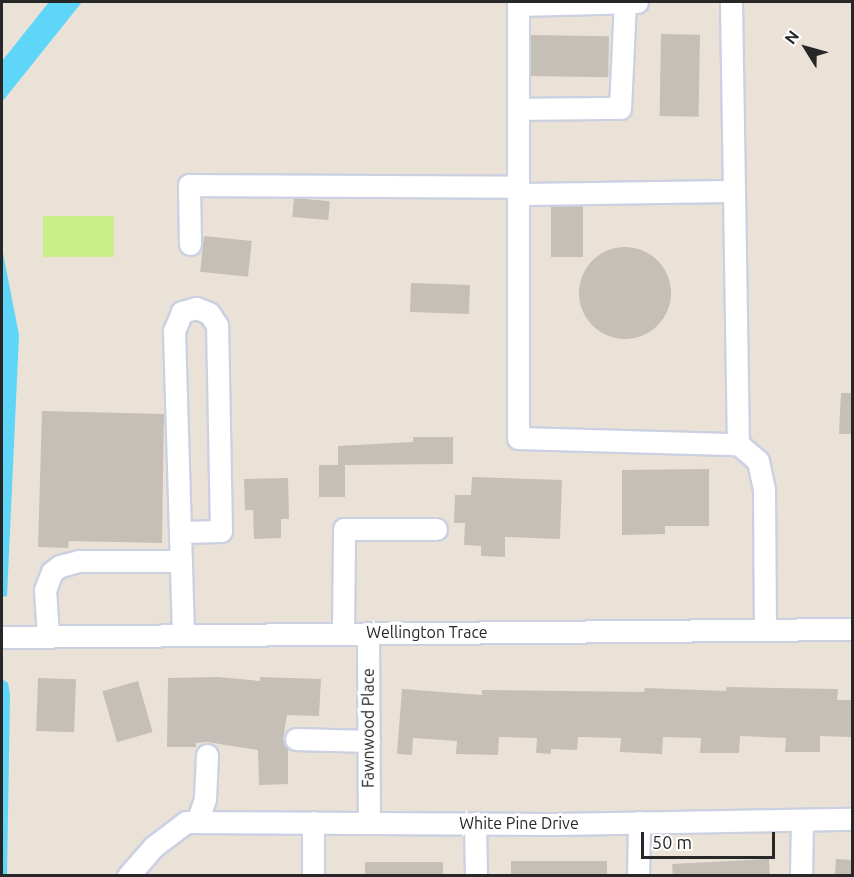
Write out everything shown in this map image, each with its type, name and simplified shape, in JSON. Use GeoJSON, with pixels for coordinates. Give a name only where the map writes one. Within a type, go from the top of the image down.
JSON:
{"type":"FeatureCollection","features":[{"type":"Feature","properties":{"kind":"street"},"geometry":{"type":"LineString","coordinates":[[518,109],[620,108],[625,2]]}},
{"type":"Feature","properties":{"kind":"street"},"geometry":{"type":"LineString","coordinates":[[637,2],[518,5],[518,438],[738,444],[758,461],[764,489],[765,630]]}},
{"type":"Feature","properties":{"kind":"street"},"geometry":{"type":"LineString","coordinates":[[731,2],[738,444]]}},
{"type":"Feature","properties":{"kind":"street"},"geometry":{"type":"LineString","coordinates":[[190,244],[189,185],[518,191],[734,191]]}},
{"type":"Feature","properties":{"kind":"street"},"geometry":{"type":"LineString","coordinates":[[180,532],[221,531],[217,325],[209,313],[196,308],[182,312],[174,332],[183,635]]}},
{"type":"Feature","properties":{"kind":"street"},"geometry":{"type":"LineString","coordinates":[[343,633],[344,529],[436,529]]}},
{"type":"Feature","properties":{"kind":"street"},"geometry":{"type":"LineString","coordinates":[[48,636],[45,590],[52,572],[60,566],[79,561],[181,561]]}},
{"type":"Feature","properties":{"kind":"street","name":"Wellington Trace"},"geometry":{"type":"LineString","coordinates":[[2,637],[852,629]]}},
{"type":"Feature","properties":{"kind":"street","name":"Fawnwood Place"},"geometry":{"type":"LineString","coordinates":[[368,633],[369,822]]}},
{"type":"Feature","properties":{"kind":"street"},"geometry":{"type":"LineString","coordinates":[[296,739],[369,741]]}},
{"type":"Feature","properties":{"kind":"street"},"geometry":{"type":"LineString","coordinates":[[128,876],[153,847],[191,822],[206,799],[207,755]]}},
{"type":"Feature","properties":{"kind":"street","name":"White Pine Drive"},"geometry":{"type":"LineString","coordinates":[[191,822],[475,823],[852,819]]}},
{"type":"Feature","properties":{"kind":"street"},"geometry":{"type":"LineString","coordinates":[[801,876],[802,820]]}},
{"type":"Feature","properties":{"kind":"street"},"geometry":{"type":"LineString","coordinates":[[313,822],[313,876]]}},
{"type":"Feature","properties":{"kind":"street"},"geometry":{"type":"LineString","coordinates":[[638,876],[639,822]]}},
{"type":"Feature","properties":{"kind":"street"},"geometry":{"type":"LineString","coordinates":[[475,823],[476,876]]}},
{"type":"Feature","properties":{"kind":"green space"},"geometry":{"type":"Polygon","coordinates":[[[43,216],[114,216],[114,257],[43,257],[43,216]]]}},
{"type":"Feature","properties":{"kind":"water"},"geometry":{"type":"Polygon","coordinates":[[[49,2],[82,2],[2,102],[2,61],[49,2]]]}},
{"type":"Feature","properties":{"kind":"water"},"geometry":{"type":"Polygon","coordinates":[[[2,248],[19,335],[7,596],[2,597],[2,248]]]}},
{"type":"Feature","properties":{"kind":"water"},"geometry":{"type":"Polygon","coordinates":[[[2,679],[8,683],[10,694],[7,876],[2,875],[2,679]]]}},
{"type":"Feature","properties":{"kind":"building"},"geometry":{"type":"Polygon","coordinates":[[[661,34],[700,35],[699,117],[660,116],[661,34]]]}},
{"type":"Feature","properties":{"kind":"building"},"geometry":{"type":"Polygon","coordinates":[[[531,35],[609,36],[608,77],[530,76],[531,35]]]}},
{"type":"Feature","properties":{"kind":"building"},"geometry":{"type":"Polygon","coordinates":[[[294,198],[330,201],[328,220],[292,217],[294,198]]]}},
{"type":"Feature","properties":{"kind":"building"},"geometry":{"type":"Polygon","coordinates":[[[551,206],[583,206],[583,257],[551,257],[551,206]]]}},
{"type":"Feature","properties":{"kind":"building"},"geometry":{"type":"Polygon","coordinates":[[[204,236],[252,241],[248,277],[200,272],[204,236]]]}},
{"type":"Feature","properties":{"kind":"building"},"geometry":{"type":"Polygon","coordinates":[[[625,247],[651,255],[663,267],[671,293],[663,319],[651,331],[625,339],[599,331],[587,319],[579,293],[587,267],[599,255],[625,247]]]}},
{"type":"Feature","properties":{"kind":"building"},"geometry":{"type":"Polygon","coordinates":[[[411,283],[470,285],[469,314],[410,312],[411,283]]]}},
{"type":"Feature","properties":{"kind":"building"},"geometry":{"type":"Polygon","coordinates":[[[841,393],[852,393],[852,434],[839,434],[841,393]]]}},
{"type":"Feature","properties":{"kind":"building"},"geometry":{"type":"Polygon","coordinates":[[[42,411],[164,414],[162,543],[69,541],[68,548],[38,547],[42,411]]]}},
{"type":"Feature","properties":{"kind":"building"},"geometry":{"type":"Polygon","coordinates":[[[413,437],[453,437],[453,464],[345,465],[345,497],[319,497],[319,465],[338,465],[338,446],[413,442],[413,437]]]}},
{"type":"Feature","properties":{"kind":"building"},"geometry":{"type":"Polygon","coordinates":[[[709,469],[709,526],[665,526],[665,534],[622,535],[622,470],[709,469]]]}},
{"type":"Feature","properties":{"kind":"building"},"geometry":{"type":"Polygon","coordinates":[[[472,477],[562,480],[560,539],[505,537],[505,557],[481,556],[481,546],[464,545],[465,523],[454,523],[455,495],[471,495],[472,477]]]}},
{"type":"Feature","properties":{"kind":"building"},"geometry":{"type":"Polygon","coordinates":[[[288,478],[289,519],[281,519],[281,538],[254,539],[253,510],[245,510],[244,479],[288,478]]]}},
{"type":"Feature","properties":{"kind":"building"},"geometry":{"type":"Polygon","coordinates":[[[218,677],[260,681],[260,677],[321,679],[319,716],[287,715],[283,739],[288,748],[288,784],[259,785],[258,750],[207,742],[196,743],[196,747],[167,747],[168,678],[218,677]]]}},
{"type":"Feature","properties":{"kind":"building"},"geometry":{"type":"Polygon","coordinates":[[[38,678],[76,679],[74,732],[36,731],[38,678]]]}},
{"type":"Feature","properties":{"kind":"building"},"geometry":{"type":"Polygon","coordinates":[[[138,681],[153,732],[117,742],[102,691],[138,681]]]}},
{"type":"Feature","properties":{"kind":"building"},"geometry":{"type":"Polygon","coordinates":[[[727,687],[838,689],[837,700],[852,700],[852,737],[820,736],[820,752],[785,752],[786,738],[740,736],[739,753],[700,753],[701,738],[663,737],[662,754],[620,752],[621,738],[578,737],[577,750],[551,749],[551,754],[536,753],[537,738],[499,737],[498,755],[456,754],[457,741],[413,738],[412,755],[397,754],[402,689],[482,695],[482,690],[644,692],[645,688],[726,691],[727,687]]]}},
{"type":"Feature","properties":{"kind":"building"},"geometry":{"type":"Polygon","coordinates":[[[769,859],[770,876],[673,876],[672,864],[769,859]]]}},
{"type":"Feature","properties":{"kind":"building"},"geometry":{"type":"Polygon","coordinates":[[[836,859],[852,860],[851,876],[835,876],[836,859]]]}},
{"type":"Feature","properties":{"kind":"building"},"geometry":{"type":"Polygon","coordinates":[[[511,861],[607,861],[607,876],[511,876],[511,861]]]}},
{"type":"Feature","properties":{"kind":"building"},"geometry":{"type":"Polygon","coordinates":[[[365,862],[443,862],[443,876],[365,876],[365,862]]]}}]}
